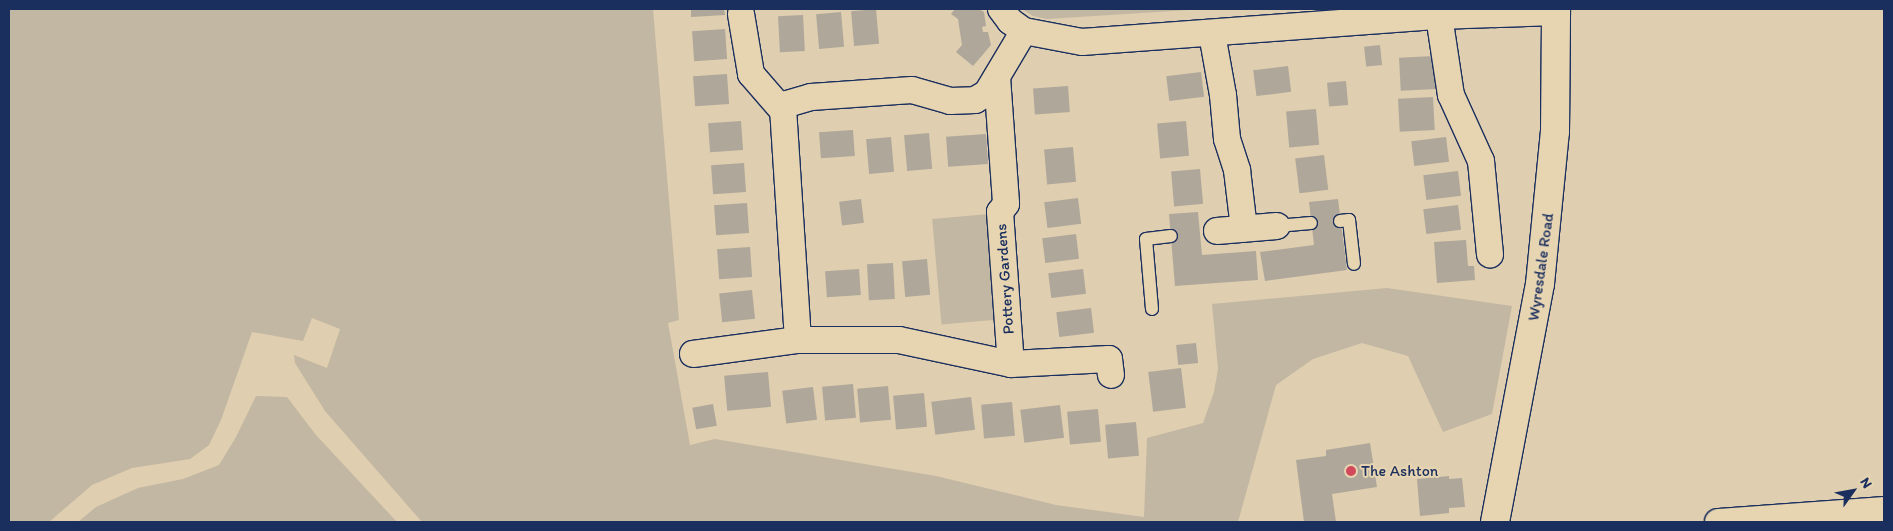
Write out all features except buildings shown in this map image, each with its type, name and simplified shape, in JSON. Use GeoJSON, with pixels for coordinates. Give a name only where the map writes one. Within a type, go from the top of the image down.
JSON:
{"type":"FeatureCollection","features":[{"type":"Feature","properties":{"kind":"street"},"geometry":{"type":"LineString","coordinates":[[1001,9],[1010,21],[1024,31],[1082,42],[1439,16],[1556,10]]}},
{"type":"Feature","properties":{"kind":"street","name":"Wyresdale Road"},"geometry":{"type":"LineString","coordinates":[[1495,522],[1540,284],[1555,132],[1556,10]]}},
{"type":"Feature","properties":{"kind":"street"},"geometry":{"type":"LineString","coordinates":[[741,14],[751,74],[783,111],[798,340]]}},
{"type":"Feature","properties":{"kind":"street"},"geometry":{"type":"LineString","coordinates":[[1439,16],[1450,95],[1481,161],[1490,255]]}},
{"type":"Feature","properties":{"kind":"street"},"geometry":{"type":"LineString","coordinates":[[783,111],[795,100],[812,97],[912,90],[950,101],[975,100],[987,93],[1024,31]]}},
{"type":"Feature","properties":{"kind":"street"},"geometry":{"type":"LineString","coordinates":[[1212,34],[1223,95],[1227,139],[1237,170],[1244,229]]}},
{"type":"Feature","properties":{"kind":"street","name":"Pottery Gardens"},"geometry":{"type":"LineString","coordinates":[[997,77],[1006,204],[1000,212],[1011,364]]}},
{"type":"Feature","properties":{"kind":"street"},"geometry":{"type":"LineString","coordinates":[[1209,232],[1278,226]]}},
{"type":"Feature","properties":{"kind":"street"},"geometry":{"type":"LineString","coordinates":[[693,354],[798,340],[899,340],[1011,364],[1109,359],[1111,375]]}},
{"type":"Feature","properties":{"kind":"street"},"geometry":{"type":"LineString","coordinates":[[1718,522],[1803,518],[1884,510]]}},
{"type":"Feature","properties":{"kind":"lane"},"geometry":{"type":"LineString","coordinates":[[1340,221],[1348,220],[1354,264]]}},
{"type":"Feature","properties":{"kind":"lane"},"geometry":{"type":"LineString","coordinates":[[1278,226],[1311,223]]}},
{"type":"Feature","properties":{"kind":"lane"},"geometry":{"type":"LineString","coordinates":[[1152,309],[1146,239],[1171,236]]}},
{"type":"Feature","properties":{"kind":"shaded area"},"geometry":{"type":"Polygon","coordinates":[[[9,9],[653,9],[679,320],[668,323],[690,445],[715,439],[936,476],[1056,505],[1144,517],[1147,438],[1203,423],[1214,392],[1218,369],[1212,304],[1387,288],[1512,306],[1492,414],[1443,432],[1408,356],[1362,343],[1313,359],[1276,385],[1238,522],[422,522],[325,411],[295,363],[294,355],[327,368],[340,329],[312,318],[303,341],[252,332],[221,420],[209,445],[190,459],[132,468],[92,485],[49,522],[9,522],[9,9]]]}},
{"type":"Feature","properties":{"kind":"shaded area"},"geometry":{"type":"Polygon","coordinates":[[[1022,9],[1204,9],[1047,19],[1033,16],[1022,9]]]}},
{"type":"Feature","properties":{"kind":"shaded area"},"geometry":{"type":"Polygon","coordinates":[[[989,214],[998,320],[941,325],[932,219],[989,214]]]}},
{"type":"Feature","properties":{"kind":"shaded area"},"geometry":{"type":"Polygon","coordinates":[[[256,396],[287,397],[316,435],[397,522],[78,522],[96,507],[138,488],[183,479],[219,465],[236,437],[256,396]]]}},
{"type":"Feature","properties":{"kind":"place","name":"The Ashton"},"geometry":{"type":"Point","coordinates":[1351,471]}}]}
